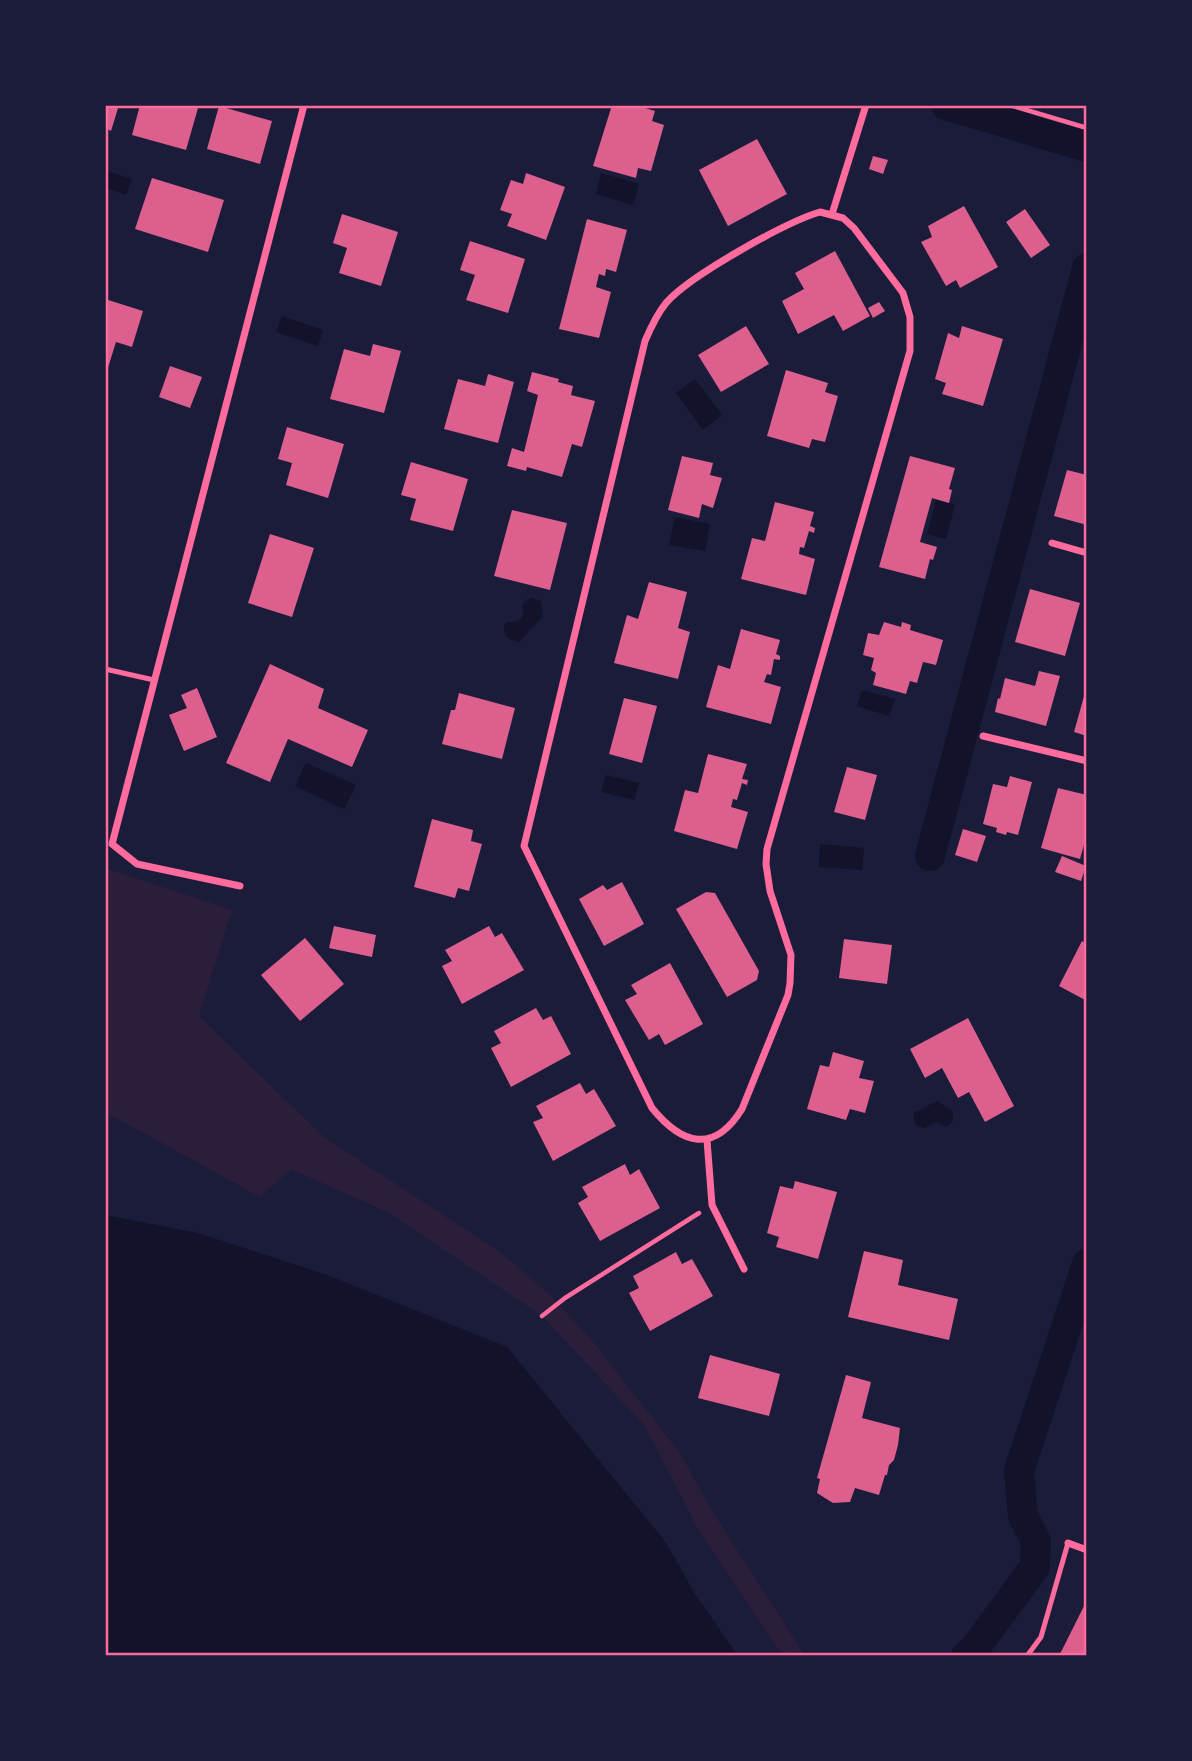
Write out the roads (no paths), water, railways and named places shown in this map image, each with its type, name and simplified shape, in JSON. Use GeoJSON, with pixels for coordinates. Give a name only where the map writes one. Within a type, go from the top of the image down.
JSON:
{"type":"FeatureCollection","features":[{"type":"Feature","properties":{"kind":"street"},"geometry":{"type":"LineString","coordinates":[[240,886],[136,864],[112,844],[304,105]]}},
{"type":"Feature","properties":{"kind":"street"},"geometry":{"type":"LineString","coordinates":[[832,214],[866,105]]}},
{"type":"Feature","properties":{"kind":"street"},"geometry":{"type":"LineString","coordinates":[[820,212],[832,214],[843,218],[866,241],[903,293],[910,317],[910,351],[767,849],[770,891],[791,955],[788,995],[742,1109],[726,1130],[707,1140],[693,1140],[682,1136],[666,1124],[652,1108],[524,846],[640,355],[656,317],[667,301],[696,277],[795,221],[820,212]]}},
{"type":"Feature","properties":{"kind":"street"},"geometry":{"type":"LineString","coordinates":[[1052,543],[1087,553]]}},
{"type":"Feature","properties":{"kind":"street"},"geometry":{"type":"LineString","coordinates":[[983,736],[1087,761]]}},
{"type":"Feature","properties":{"kind":"street"},"geometry":{"type":"LineString","coordinates":[[707,1140],[712,1205],[744,1269]]}},
{"type":"Feature","properties":{"kind":"street"},"geometry":{"type":"LineString","coordinates":[[1068,1543],[1087,1550]]}},
{"type":"Feature","properties":{"kind":"lane"},"geometry":{"type":"LineString","coordinates":[[105,669],[153,680]]}},
{"type":"Feature","properties":{"kind":"lane"},"geometry":{"type":"LineString","coordinates":[[1027,1656],[1041,1637],[1068,1543]]}},
{"type":"Feature","properties":{"kind":"waterway"},"geometry":{"type":"LineString","coordinates":[[946,105],[1087,147]]}},
{"type":"Feature","properties":{"kind":"waterway"},"geometry":{"type":"LineString","coordinates":[[930,856],[1087,268]]}},
{"type":"Feature","properties":{"kind":"waterway"},"geometry":{"type":"LineString","coordinates":[[966,1656],[975,1648],[1035,1567],[1036,1541],[1023,1516],[1019,1471],[1087,1264]]}}]}
